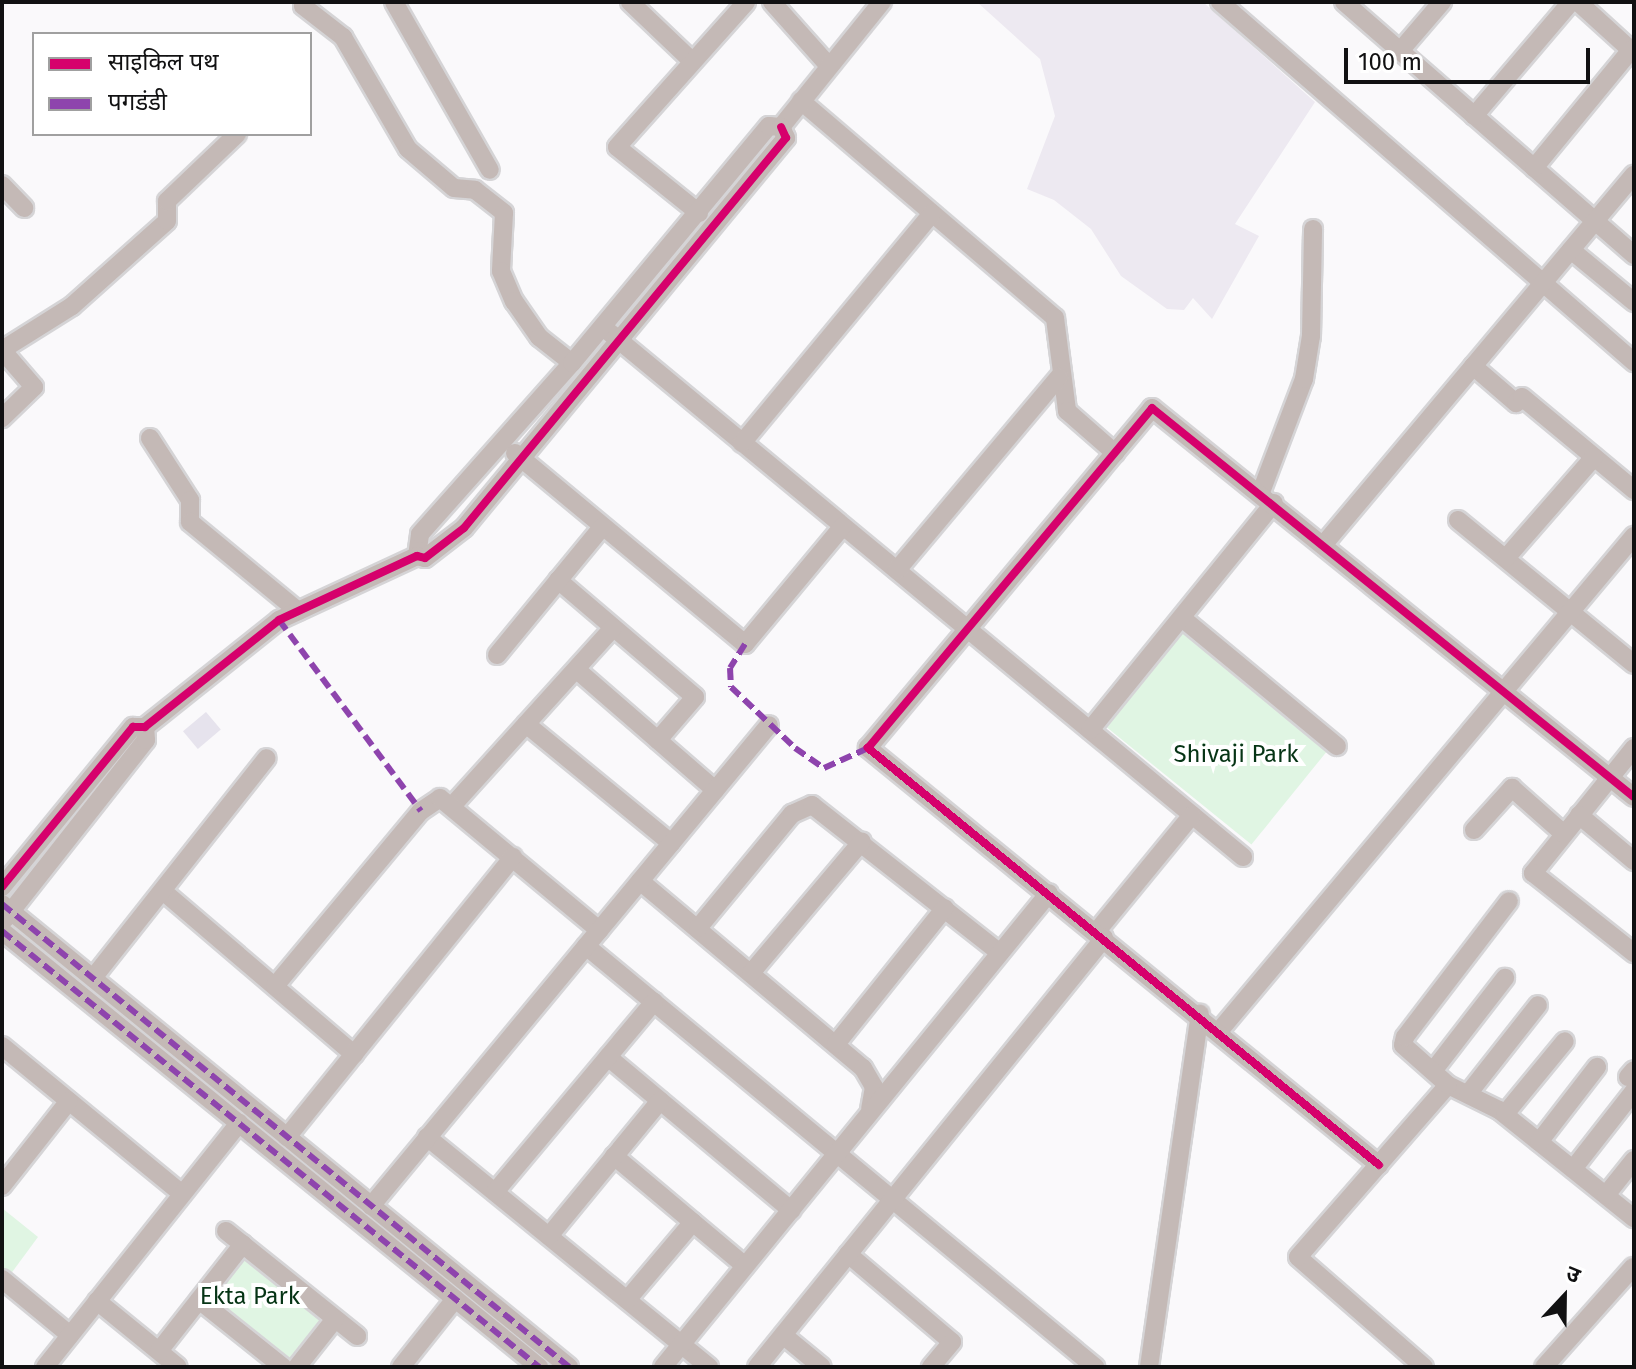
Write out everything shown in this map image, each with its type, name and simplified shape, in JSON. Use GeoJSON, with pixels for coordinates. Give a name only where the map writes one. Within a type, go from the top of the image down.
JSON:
{"type":"FeatureCollection","features":[{"type":"Feature","properties":{"kind":"street"},"geometry":{"type":"LineString","coordinates":[[305,2],[303,6],[343,37],[408,149],[454,188],[475,190],[504,213],[501,271],[514,301],[539,337],[572,363]]}},
{"type":"Feature","properties":{"kind":"street"},"geometry":{"type":"LineString","coordinates":[[394,2],[490,170]]}},
{"type":"Feature","properties":{"kind":"street"},"geometry":{"type":"LineString","coordinates":[[630,2],[691,60]]}},
{"type":"Feature","properties":{"kind":"street"},"geometry":{"type":"LineString","coordinates":[[699,213],[617,147],[691,60],[746,2]]}},
{"type":"Feature","properties":{"kind":"street"},"geometry":{"type":"LineString","coordinates":[[772,2],[829,66]]}},
{"type":"Feature","properties":{"kind":"street"},"geometry":{"type":"LineString","coordinates":[[2,887],[133,727],[145,727],[279,620],[417,556],[425,558],[447,544],[620,342],[801,101],[882,2]]}},
{"type":"Feature","properties":{"kind":"street"},"geometry":{"type":"LineString","coordinates":[[1344,2],[1634,255]]}},
{"type":"Feature","properties":{"kind":"street"},"geometry":{"type":"LineString","coordinates":[[1400,51],[1442,2]]}},
{"type":"Feature","properties":{"kind":"street"},"geometry":{"type":"LineString","coordinates":[[1474,116],[1571,2]]}},
{"type":"Feature","properties":{"kind":"street"},"geometry":{"type":"LineString","coordinates":[[1534,168],[1632,51],[1578,2]]}},
{"type":"Feature","properties":{"kind":"street"},"geometry":{"type":"LineString","coordinates":[[1228,4],[1634,362]]}},
{"type":"Feature","properties":{"kind":"street"},"geometry":{"type":"LineString","coordinates":[[801,101],[1055,318],[1059,377],[1067,411],[1115,453]]}},
{"type":"Feature","properties":{"kind":"street"},"geometry":{"type":"LineString","coordinates":[[417,556],[420,534],[503,443],[699,213],[779,130]]}},
{"type":"Feature","properties":{"kind":"street"},"geometry":{"type":"LineString","coordinates":[[2,418],[34,387],[2,350],[72,306],[167,221],[167,201],[235,136]]}},
{"type":"Feature","properties":{"kind":"street"},"geometry":{"type":"LineString","coordinates":[[1324,544],[1634,175]]}},
{"type":"Feature","properties":{"kind":"street"},"geometry":{"type":"LineString","coordinates":[[2,185],[24,208]]}},
{"type":"Feature","properties":{"kind":"street"},"geometry":{"type":"LineString","coordinates":[[742,443],[932,213]]}},
{"type":"Feature","properties":{"kind":"street"},"geometry":{"type":"LineString","coordinates":[[1090,730],[1182,618],[1268,497],[1304,379],[1311,336],[1313,229]]}},
{"type":"Feature","properties":{"kind":"street"},"geometry":{"type":"LineString","coordinates":[[1571,250],[1634,302]]}},
{"type":"Feature","properties":{"kind":"street"},"geometry":{"type":"LineString","coordinates":[[603,327],[1243,857]]}},
{"type":"Feature","properties":{"kind":"street"},"geometry":{"type":"LineString","coordinates":[[1473,366],[1516,403],[1522,397],[1634,490]]}},
{"type":"Feature","properties":{"kind":"street"},"geometry":{"type":"LineString","coordinates":[[897,570],[1059,377]]}},
{"type":"Feature","properties":{"kind":"street"},"geometry":{"type":"LineString","coordinates":[[1379,1165],[1220,1030],[868,748],[1152,408],[1160,410],[1268,497],[1634,797]]}},
{"type":"Feature","properties":{"kind":"street"},"geometry":{"type":"LineString","coordinates":[[150,438],[190,500],[190,522],[298,611]]}},
{"type":"Feature","properties":{"kind":"street"},"geometry":{"type":"LineString","coordinates":[[503,443],[745,644],[843,526]]}},
{"type":"Feature","properties":{"kind":"street"},"geometry":{"type":"LineString","coordinates":[[1506,558],[1594,457]]}},
{"type":"Feature","properties":{"kind":"street"},"geometry":{"type":"LineString","coordinates":[[1458,520],[1634,664]]}},
{"type":"Feature","properties":{"kind":"street"},"geometry":{"type":"LineString","coordinates":[[497,655],[602,527]]}},
{"type":"Feature","properties":{"kind":"street"},"geometry":{"type":"LineString","coordinates":[[1220,1030],[1634,536]]}},
{"type":"Feature","properties":{"kind":"street"},"geometry":{"type":"LineString","coordinates":[[558,580],[695,697],[658,740]]}},
{"type":"Feature","properties":{"kind":"street"},"geometry":{"type":"LineString","coordinates":[[1182,618],[1337,746]]}},
{"type":"Feature","properties":{"kind":"street"},"geometry":{"type":"LineString","coordinates":[[452,806],[613,628]]}},
{"type":"Feature","properties":{"kind":"street"},"geometry":{"type":"LineString","coordinates":[[577,670],[715,790]]}},
{"type":"Feature","properties":{"kind":"street"},"geometry":{"type":"LineString","coordinates":[[526,724],[671,843]]}},
{"type":"Feature","properties":{"kind":"street"},"geometry":{"type":"LineString","coordinates":[[371,1206],[769,725]]}},
{"type":"Feature","properties":{"kind":"street"},"geometry":{"type":"LineString","coordinates":[[145,727],[146,740],[5,913],[93,978],[569,1367]]}},
{"type":"Feature","properties":{"kind":"street"},"geometry":{"type":"LineString","coordinates":[[1634,748],[1533,873],[1634,953]]}},
{"type":"Feature","properties":{"kind":"street"},"geometry":{"type":"LineString","coordinates":[[93,978],[267,758]]}},
{"type":"Feature","properties":{"kind":"street"},"geometry":{"type":"LineString","coordinates":[[1474,830],[1512,788],[1564,834]]}},
{"type":"Feature","properties":{"kind":"street"},"geometry":{"type":"LineString","coordinates":[[275,986],[421,811],[440,798],[599,930]]}},
{"type":"Feature","properties":{"kind":"street"},"geometry":{"type":"LineString","coordinates":[[698,928],[805,806],[819,806],[1000,953]]}},
{"type":"Feature","properties":{"kind":"street"},"geometry":{"type":"LineString","coordinates":[[757,1367],[892,1200],[1192,815]]}},
{"type":"Feature","properties":{"kind":"street"},"geometry":{"type":"LineString","coordinates":[[1579,815],[1634,861]]}},
{"type":"Feature","properties":{"kind":"street"},"geometry":{"type":"LineString","coordinates":[[751,973],[862,841]]}},
{"type":"Feature","properties":{"kind":"street"},"geometry":{"type":"LineString","coordinates":[[287,1137],[513,857]]}},
{"type":"Feature","properties":{"kind":"street"},"geometry":{"type":"LineString","coordinates":[[640,881],[836,1044],[873,1080],[868,1116]]}},
{"type":"Feature","properties":{"kind":"street"},"geometry":{"type":"LineString","coordinates":[[164,892],[354,1054]]}},
{"type":"Feature","properties":{"kind":"street"},"geometry":{"type":"LineString","coordinates":[[663,1367],[1049,893]]}},
{"type":"Feature","properties":{"kind":"street"},"geometry":{"type":"LineString","coordinates":[[1509,901],[1405,1037],[1403,1045],[1433,1071],[1445,1088],[1468,1094],[1505,1114],[1634,1218]]}},
{"type":"Feature","properties":{"kind":"street"},"geometry":{"type":"LineString","coordinates":[[836,1044],[945,908]]}},
{"type":"Feature","properties":{"kind":"street"},"geometry":{"type":"LineString","coordinates":[[2,931],[539,1367]]}},
{"type":"Feature","properties":{"kind":"street"},"geometry":{"type":"LineString","coordinates":[[586,946],[1095,1367]]}},
{"type":"Feature","properties":{"kind":"street"},"geometry":{"type":"LineString","coordinates":[[1433,1071],[1505,978]]}},
{"type":"Feature","properties":{"kind":"street"},"geometry":{"type":"LineString","coordinates":[[495,1192],[654,1002]]}},
{"type":"Feature","properties":{"kind":"street"},"geometry":{"type":"LineString","coordinates":[[1468,1094],[1538,1005]]}},
{"type":"Feature","properties":{"kind":"street"},"geometry":{"type":"LineString","coordinates":[[1149,1367],[1200,1014]]}},
{"type":"Feature","properties":{"kind":"street"},"geometry":{"type":"LineString","coordinates":[[1505,1114],[1565,1041]]}},
{"type":"Feature","properties":{"kind":"street"},"geometry":{"type":"LineString","coordinates":[[2,1073],[8,1051],[182,1194]]}},
{"type":"Feature","properties":{"kind":"street"},"geometry":{"type":"LineString","coordinates":[[608,1057],[791,1210]]}},
{"type":"Feature","properties":{"kind":"street"},"geometry":{"type":"LineString","coordinates":[[1539,1142],[1597,1067]]}},
{"type":"Feature","properties":{"kind":"street"},"geometry":{"type":"LineString","coordinates":[[1573,1169],[1632,1079]]}},
{"type":"Feature","properties":{"kind":"street"},"geometry":{"type":"LineString","coordinates":[[1424,1367],[1298,1257],[1445,1088]]}},
{"type":"Feature","properties":{"kind":"street"},"geometry":{"type":"LineString","coordinates":[[2,1186],[69,1101]]}},
{"type":"Feature","properties":{"kind":"street"},"geometry":{"type":"LineString","coordinates":[[549,1236],[660,1101]]}},
{"type":"Feature","properties":{"kind":"street"},"geometry":{"type":"LineString","coordinates":[[47,1366],[239,1123]]}},
{"type":"Feature","properties":{"kind":"street"},"geometry":{"type":"LineString","coordinates":[[427,1137],[709,1367]]}},
{"type":"Feature","properties":{"kind":"street"},"geometry":{"type":"LineString","coordinates":[[614,1156],[745,1266]]}},
{"type":"Feature","properties":{"kind":"street"},"geometry":{"type":"LineString","coordinates":[[1606,1195],[1634,1160]]}},
{"type":"Feature","properties":{"kind":"street"},"geometry":{"type":"LineString","coordinates":[[627,1300],[693,1222]]}},
{"type":"Feature","properties":{"kind":"street"},"geometry":{"type":"LineString","coordinates":[[226,1231],[357,1336]]}},
{"type":"Feature","properties":{"kind":"street"},"geometry":{"type":"LineString","coordinates":[[159,1351],[243,1244]]}},
{"type":"Feature","properties":{"kind":"street"},"geometry":{"type":"LineString","coordinates":[[848,1254],[952,1342],[931,1367]]}},
{"type":"Feature","properties":{"kind":"street"},"geometry":{"type":"LineString","coordinates":[[1544,1367],[1633,1267]]}},
{"type":"Feature","properties":{"kind":"street"},"geometry":{"type":"LineString","coordinates":[[2,1279],[70,1335]]}},
{"type":"Feature","properties":{"kind":"street"},"geometry":{"type":"LineString","coordinates":[[401,1367],[455,1299]]}},
{"type":"Feature","properties":{"kind":"street"},"geometry":{"type":"LineString","coordinates":[[199,1300],[283,1367]]}},
{"type":"Feature","properties":{"kind":"street"},"geometry":{"type":"LineString","coordinates":[[97,1301],[178,1367]]}},
{"type":"Feature","properties":{"kind":"street"},"geometry":{"type":"LineString","coordinates":[[297,1367],[335,1319]]}},
{"type":"Feature","properties":{"kind":"street"},"geometry":{"type":"LineString","coordinates":[[783,1335],[822,1367]]}},
{"type":"Feature","properties":{"kind":"shaded area"},"geometry":{"type":"Polygon","coordinates":[[[977,2],[1203,2],[1315,102],[1235,224],[1259,236],[1212,319],[1193,298],[1184,310],[1167,309],[1121,276],[1091,229],[1054,200],[1027,189],[1055,116],[1040,59],[977,2]]]}},
{"type":"Feature","properties":{"kind":"green space","name":"Shivaji Park"},"geometry":{"type":"Polygon","coordinates":[[[1181,628],[1329,748],[1251,845],[1103,724],[1181,628]]]}},
{"type":"Feature","properties":{"kind":"green space"},"geometry":{"type":"Polygon","coordinates":[[[2,1208],[38,1237],[10,1275],[2,1268],[2,1208]]]}},
{"type":"Feature","properties":{"kind":"green space","name":"Ekta Park"},"geometry":{"type":"Polygon","coordinates":[[[245,1254],[327,1321],[290,1367],[286,1367],[206,1302],[245,1254]]]}},
{"type":"Feature","properties":{"kind":"building"},"geometry":{"type":"Polygon","coordinates":[[[206,712],[221,730],[198,749],[183,731],[206,712]]]}},
{"type":"Feature","properties":{"kind":"marked path"},"geometry":{"type":"LineString","coordinates":[[279,620],[421,811]]}},
{"type":"Feature","properties":{"kind":"marked path"},"geometry":{"type":"LineString","coordinates":[[745,644],[730,668],[731,687],[795,748],[824,768],[868,748]]}},
{"type":"Feature","properties":{"kind":"marked path"},"geometry":{"type":"LineString","coordinates":[[2,904],[569,1367]]}},
{"type":"Feature","properties":{"kind":"marked path"},"geometry":{"type":"LineString","coordinates":[[2,931],[539,1367]]}},
{"type":"Feature","properties":{"kind":"cycle path"},"geometry":{"type":"LineString","coordinates":[[2,887],[133,727],[145,727],[279,620],[417,556],[425,558],[464,528],[786,138],[781,127]]}},
{"type":"Feature","properties":{"kind":"cycle path"},"geometry":{"type":"LineString","coordinates":[[1379,1165],[868,748],[1152,408],[1634,797]]}}]}
